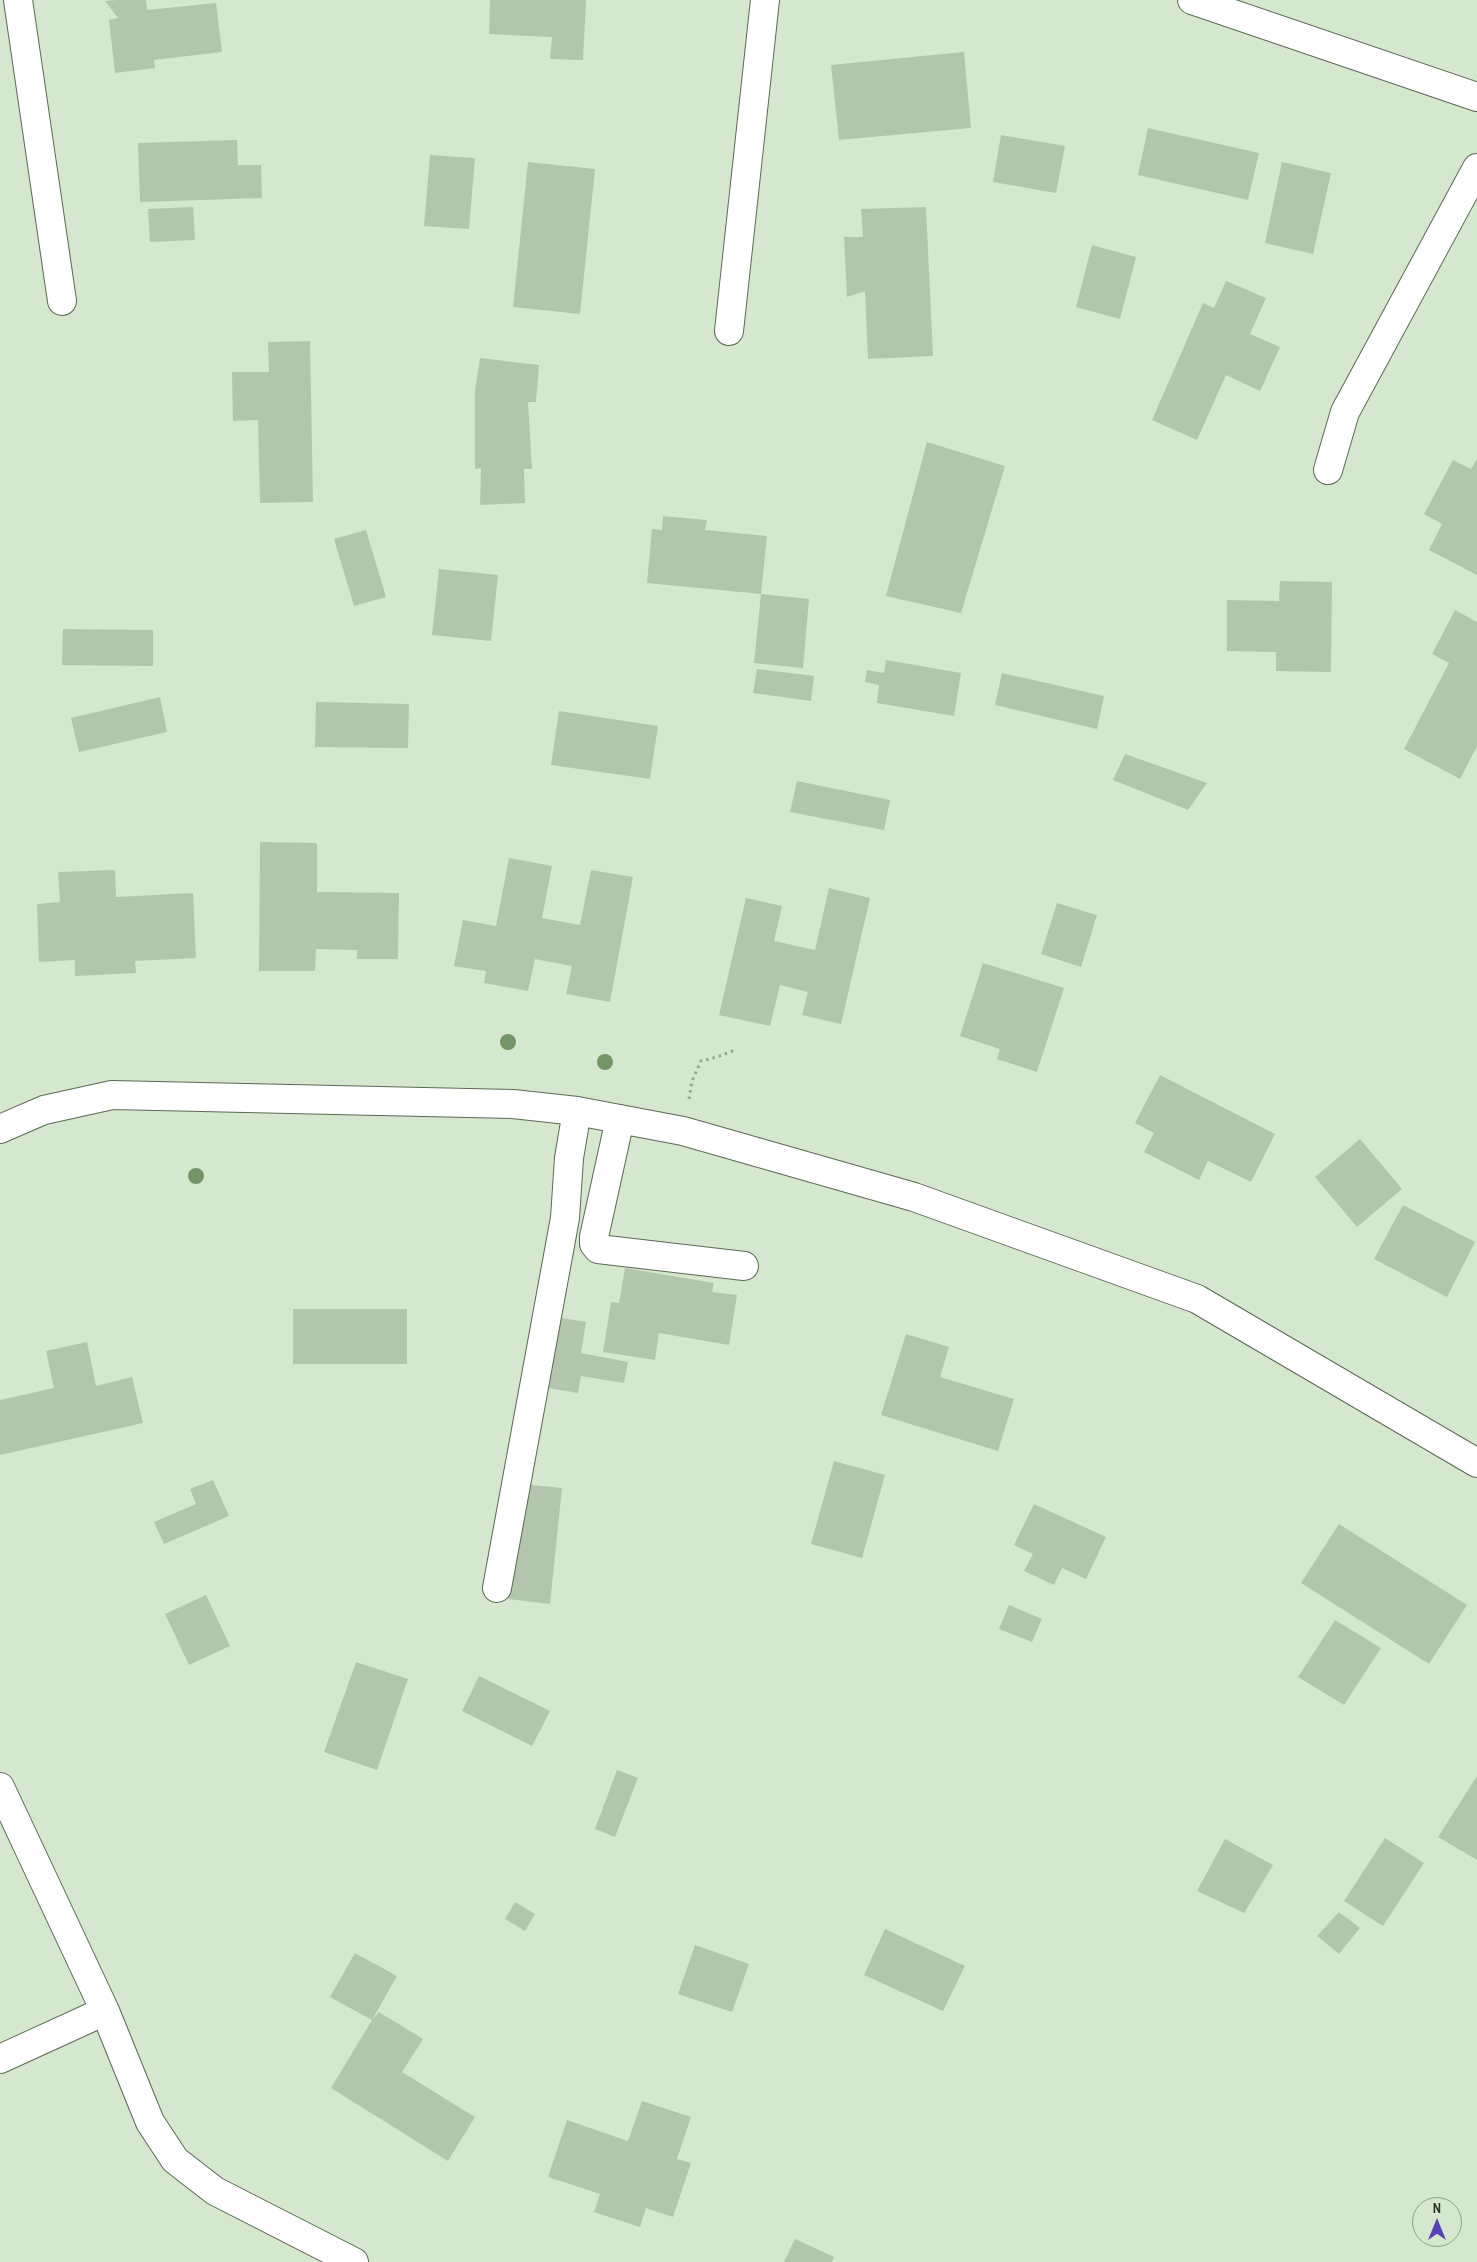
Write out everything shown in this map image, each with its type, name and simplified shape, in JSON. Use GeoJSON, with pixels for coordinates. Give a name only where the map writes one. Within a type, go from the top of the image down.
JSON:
{"type":"FeatureCollection","features":[{"type":"Feature","properties":{"kind":"street"},"geometry":{"type":"LineString","coordinates":[[18,0],[62,301]]}},
{"type":"Feature","properties":{"kind":"street"},"geometry":{"type":"LineString","coordinates":[[729,331],[765,0]]}},
{"type":"Feature","properties":{"kind":"street"},"geometry":{"type":"LineString","coordinates":[[1192,0],[1477,97]]}},
{"type":"Feature","properties":{"kind":"street"},"geometry":{"type":"LineString","coordinates":[[1328,470],[1345,412],[1477,168]]}},
{"type":"Feature","properties":{"kind":"street"},"geometry":{"type":"LineString","coordinates":[[0,1129],[44,1110],[112,1095],[512,1104],[577,1111],[683,1131],[914,1197],[1197,1299],[1477,1463]]}},
{"type":"Feature","properties":{"kind":"street"},"geometry":{"type":"LineString","coordinates":[[497,1588],[564,1218],[569,1158],[577,1111]]}},
{"type":"Feature","properties":{"kind":"street"},"geometry":{"type":"LineString","coordinates":[[620,1119],[594,1237],[594,1244],[598,1249],[744,1266]]}},
{"type":"Feature","properties":{"kind":"street"},"geometry":{"type":"LineString","coordinates":[[0,1787],[105,2011],[150,2122],[175,2160],[215,2191],[354,2262]]}},
{"type":"Feature","properties":{"kind":"street"},"geometry":{"type":"LineString","coordinates":[[0,2059],[105,2011]]}},
{"type":"Feature","properties":{"kind":"path"},"geometry":{"type":"LineString","coordinates":[[683,1131],[692,1081],[701,1060],[717,1058],[735,1050]]}},
{"type":"Feature","properties":{"kind":"building"},"geometry":{"type":"Polygon","coordinates":[[[146,0],[147,10],[216,3],[222,52],[154,60],[155,68],[115,73],[109,20],[118,18],[105,1],[146,0]]]}},
{"type":"Feature","properties":{"kind":"building"},"geometry":{"type":"Polygon","coordinates":[[[490,0],[586,0],[583,60],[550,59],[552,37],[489,34],[490,0]]]}},
{"type":"Feature","properties":{"kind":"building"},"geometry":{"type":"Polygon","coordinates":[[[964,52],[971,128],[839,140],[831,65],[964,52]]]}},
{"type":"Feature","properties":{"kind":"building"},"geometry":{"type":"Polygon","coordinates":[[[1148,128],[1259,153],[1248,200],[1138,175],[1148,128]]]}},
{"type":"Feature","properties":{"kind":"building"},"geometry":{"type":"Polygon","coordinates":[[[1001,135],[1065,146],[1056,193],[993,182],[1001,135]]]}},
{"type":"Feature","properties":{"kind":"building"},"geometry":{"type":"Polygon","coordinates":[[[237,140],[238,165],[261,165],[262,198],[140,202],[138,143],[237,140]]]}},
{"type":"Feature","properties":{"kind":"building"},"geometry":{"type":"Polygon","coordinates":[[[430,155],[475,158],[469,229],[424,226],[430,155]]]}},
{"type":"Feature","properties":{"kind":"building"},"geometry":{"type":"Polygon","coordinates":[[[528,162],[595,169],[580,314],[513,307],[528,162]]]}},
{"type":"Feature","properties":{"kind":"building"},"geometry":{"type":"Polygon","coordinates":[[[1282,162],[1331,173],[1313,254],[1265,243],[1282,162]]]}},
{"type":"Feature","properties":{"kind":"building"},"geometry":{"type":"Polygon","coordinates":[[[193,207],[195,240],[150,242],[148,209],[193,207]]]}},
{"type":"Feature","properties":{"kind":"building"},"geometry":{"type":"Polygon","coordinates":[[[926,207],[933,356],[868,359],[865,291],[847,297],[844,237],[863,237],[861,209],[926,207]]]}},
{"type":"Feature","properties":{"kind":"building"},"geometry":{"type":"Polygon","coordinates":[[[1092,245],[1136,257],[1120,319],[1076,307],[1092,245]]]}},
{"type":"Feature","properties":{"kind":"building"},"geometry":{"type":"Polygon","coordinates":[[[1226,281],[1266,298],[1250,334],[1280,347],[1260,391],[1226,375],[1197,440],[1152,420],[1203,303],[1214,308],[1226,281]]]}},
{"type":"Feature","properties":{"kind":"building"},"geometry":{"type":"Polygon","coordinates":[[[310,341],[313,502],[260,503],[258,420],[233,421],[232,372],[269,372],[268,342],[310,341]]]}},
{"type":"Feature","properties":{"kind":"building"},"geometry":{"type":"Polygon","coordinates":[[[480,358],[539,365],[536,402],[528,402],[532,469],[524,469],[525,503],[480,505],[481,468],[475,469],[475,391],[480,358]]]}},
{"type":"Feature","properties":{"kind":"building"},"geometry":{"type":"Polygon","coordinates":[[[927,442],[1005,466],[961,613],[886,596],[927,442]]]}},
{"type":"Feature","properties":{"kind":"building"},"geometry":{"type":"Polygon","coordinates":[[[1477,459],[1477,575],[1429,550],[1442,524],[1424,514],[1453,460],[1471,469],[1477,459]]]}},
{"type":"Feature","properties":{"kind":"building"},"geometry":{"type":"Polygon","coordinates":[[[663,516],[707,520],[705,530],[767,536],[761,594],[647,583],[652,529],[662,530],[663,516]]]}},
{"type":"Feature","properties":{"kind":"building"},"geometry":{"type":"Polygon","coordinates":[[[366,530],[386,597],[354,606],[334,539],[366,530]]]}},
{"type":"Feature","properties":{"kind":"building"},"geometry":{"type":"Polygon","coordinates":[[[439,569],[498,575],[491,641],[432,635],[439,569]]]}},
{"type":"Feature","properties":{"kind":"building"},"geometry":{"type":"Polygon","coordinates":[[[1280,581],[1332,582],[1331,672],[1276,671],[1276,652],[1227,651],[1227,600],[1279,601],[1280,581]]]}},
{"type":"Feature","properties":{"kind":"building"},"geometry":{"type":"Polygon","coordinates":[[[761,594],[809,599],[803,668],[754,663],[761,594]]]}},
{"type":"Feature","properties":{"kind":"building"},"geometry":{"type":"Polygon","coordinates":[[[1455,610],[1477,622],[1477,746],[1460,779],[1404,749],[1449,663],[1432,654],[1455,610]]]}},
{"type":"Feature","properties":{"kind":"building"},"geometry":{"type":"Polygon","coordinates":[[[63,629],[153,630],[153,666],[62,665],[63,629]]]}},
{"type":"Feature","properties":{"kind":"building"},"geometry":{"type":"Polygon","coordinates":[[[886,660],[961,673],[954,716],[877,703],[879,685],[865,682],[867,670],[884,673],[886,660]]]}},
{"type":"Feature","properties":{"kind":"building"},"geometry":{"type":"Polygon","coordinates":[[[757,669],[814,676],[811,701],[753,693],[757,669]]]}},
{"type":"Feature","properties":{"kind":"building"},"geometry":{"type":"Polygon","coordinates":[[[1002,673],[1104,696],[1097,729],[995,705],[1002,673]]]}},
{"type":"Feature","properties":{"kind":"building"},"geometry":{"type":"Polygon","coordinates":[[[160,697],[167,732],[79,752],[71,718],[160,697]]]}},
{"type":"Feature","properties":{"kind":"building"},"geometry":{"type":"Polygon","coordinates":[[[316,702],[409,704],[408,748],[315,747],[316,702]]]}},
{"type":"Feature","properties":{"kind":"building"},"geometry":{"type":"Polygon","coordinates":[[[559,711],[658,726],[650,779],[551,765],[559,711]]]}},
{"type":"Feature","properties":{"kind":"building"},"geometry":{"type":"Polygon","coordinates":[[[1125,754],[1207,783],[1188,810],[1113,780],[1125,754]]]}},
{"type":"Feature","properties":{"kind":"building"},"geometry":{"type":"Polygon","coordinates":[[[797,781],[890,800],[884,830],[790,812],[797,781]]]}},
{"type":"Feature","properties":{"kind":"building"},"geometry":{"type":"Polygon","coordinates":[[[260,842],[317,843],[317,892],[399,893],[398,959],[357,959],[357,950],[316,949],[315,971],[259,971],[260,842]]]}},
{"type":"Feature","properties":{"kind":"building"},"geometry":{"type":"Polygon","coordinates":[[[509,858],[552,866],[542,918],[580,925],[591,870],[633,877],[610,1002],[566,994],[572,966],[535,959],[528,991],[484,983],[486,971],[454,966],[463,920],[496,926],[509,858]]]}},
{"type":"Feature","properties":{"kind":"building"},"geometry":{"type":"Polygon","coordinates":[[[115,870],[116,897],[193,893],[196,958],[135,961],[136,973],[75,976],[75,960],[39,962],[37,904],[60,902],[58,872],[115,870]]]}},
{"type":"Feature","properties":{"kind":"building"},"geometry":{"type":"Polygon","coordinates":[[[829,888],[870,898],[841,1024],[802,1015],[808,992],[780,985],[770,1026],[719,1015],[746,898],[782,906],[774,941],[815,950],[829,888]]]}},
{"type":"Feature","properties":{"kind":"building"},"geometry":{"type":"Polygon","coordinates":[[[1057,903],[1097,915],[1081,967],[1041,954],[1057,903]]]}},
{"type":"Feature","properties":{"kind":"building"},"geometry":{"type":"Polygon","coordinates":[[[983,963],[1064,988],[1037,1072],[997,1059],[1000,1049],[960,1036],[983,963]]]}},
{"type":"Feature","properties":{"kind":"building"},"geometry":{"type":"Polygon","coordinates":[[[1160,1075],[1275,1134],[1251,1182],[1208,1161],[1199,1180],[1144,1152],[1154,1133],[1135,1123],[1160,1075]]]}},
{"type":"Feature","properties":{"kind":"building"},"geometry":{"type":"Polygon","coordinates":[[[1360,1139],[1402,1189],[1357,1227],[1315,1177],[1360,1139]]]}},
{"type":"Feature","properties":{"kind":"building"},"geometry":{"type":"Polygon","coordinates":[[[1403,1205],[1475,1242],[1447,1297],[1374,1259],[1403,1205]]]}},
{"type":"Feature","properties":{"kind":"building"},"geometry":{"type":"Polygon","coordinates":[[[625,1268],[714,1283],[712,1292],[737,1295],[729,1345],[659,1333],[655,1360],[603,1352],[611,1302],[619,1303],[625,1268]]]}},
{"type":"Feature","properties":{"kind":"building"},"geometry":{"type":"Polygon","coordinates":[[[293,1309],[407,1309],[407,1364],[293,1364],[293,1309]]]}},
{"type":"Feature","properties":{"kind":"building"},"geometry":{"type":"Polygon","coordinates":[[[549,1316],[586,1322],[581,1353],[628,1362],[624,1383],[581,1376],[578,1393],[536,1386],[549,1316]]]}},
{"type":"Feature","properties":{"kind":"building"},"geometry":{"type":"Polygon","coordinates":[[[906,1334],[949,1347],[940,1377],[1014,1399],[998,1451],[881,1415],[906,1334]]]}},
{"type":"Feature","properties":{"kind":"building"},"geometry":{"type":"Polygon","coordinates":[[[87,1342],[96,1386],[132,1377],[143,1423],[0,1455],[0,1400],[54,1388],[46,1351],[87,1342]]]}},
{"type":"Feature","properties":{"kind":"building"},"geometry":{"type":"Polygon","coordinates":[[[834,1461],[885,1475],[862,1558],[811,1544],[834,1461]]]}},
{"type":"Feature","properties":{"kind":"building"},"geometry":{"type":"Polygon","coordinates":[[[213,1480],[229,1516],[164,1544],[154,1522],[196,1504],[190,1489],[213,1480]]]}},
{"type":"Feature","properties":{"kind":"building"},"geometry":{"type":"Polygon","coordinates":[[[521,1484],[562,1488],[550,1604],[508,1599],[521,1484]]]}},
{"type":"Feature","properties":{"kind":"building"},"geometry":{"type":"Polygon","coordinates":[[[1034,1504],[1106,1537],[1086,1579],[1062,1568],[1054,1585],[1024,1571],[1033,1554],[1014,1545],[1034,1504]]]}},
{"type":"Feature","properties":{"kind":"building"},"geometry":{"type":"Polygon","coordinates":[[[1339,1524],[1467,1605],[1429,1664],[1301,1583],[1339,1524]]]}},
{"type":"Feature","properties":{"kind":"building"},"geometry":{"type":"Polygon","coordinates":[[[206,1595],[230,1646],[189,1665],[165,1614],[206,1595]]]}},
{"type":"Feature","properties":{"kind":"building"},"geometry":{"type":"Polygon","coordinates":[[[1009,1605],[1042,1619],[1032,1642],[999,1629],[1009,1605]]]}},
{"type":"Feature","properties":{"kind":"building"},"geometry":{"type":"Polygon","coordinates":[[[1335,1620],[1381,1648],[1344,1705],[1298,1677],[1335,1620]]]}},
{"type":"Feature","properties":{"kind":"building"},"geometry":{"type":"Polygon","coordinates":[[[356,1662],[408,1679],[377,1770],[324,1752],[356,1662]]]}},
{"type":"Feature","properties":{"kind":"building"},"geometry":{"type":"Polygon","coordinates":[[[479,1676],[550,1711],[532,1746],[462,1711],[479,1676]]]}},
{"type":"Feature","properties":{"kind":"building"},"geometry":{"type":"Polygon","coordinates":[[[617,1770],[638,1778],[615,1837],[595,1829],[617,1770]]]}},
{"type":"Feature","properties":{"kind":"building"},"geometry":{"type":"Polygon","coordinates":[[[1477,1776],[1477,1860],[1438,1837],[1477,1776]]]}},
{"type":"Feature","properties":{"kind":"building"},"geometry":{"type":"Polygon","coordinates":[[[1385,1838],[1424,1863],[1383,1926],[1344,1901],[1385,1838]]]}},
{"type":"Feature","properties":{"kind":"building"},"geometry":{"type":"Polygon","coordinates":[[[1225,1839],[1273,1865],[1244,1913],[1197,1891],[1225,1839]]]}},
{"type":"Feature","properties":{"kind":"building"},"geometry":{"type":"Polygon","coordinates":[[[515,1902],[535,1914],[525,1931],[505,1919],[515,1902]]]}},
{"type":"Feature","properties":{"kind":"building"},"geometry":{"type":"Polygon","coordinates":[[[1339,1912],[1360,1928],[1339,1954],[1317,1936],[1339,1912]]]}},
{"type":"Feature","properties":{"kind":"building"},"geometry":{"type":"Polygon","coordinates":[[[885,1929],[965,1966],[943,2011],[864,1975],[885,1929]]]}},
{"type":"Feature","properties":{"kind":"building"},"geometry":{"type":"Polygon","coordinates":[[[695,1945],[749,1964],[732,2012],[678,1994],[695,1945]]]}},
{"type":"Feature","properties":{"kind":"building"},"geometry":{"type":"Polygon","coordinates":[[[355,1953],[397,1976],[372,2020],[330,1997],[355,1953]]]}},
{"type":"Feature","properties":{"kind":"building"},"geometry":{"type":"Polygon","coordinates":[[[379,2012],[423,2039],[402,2072],[475,2117],[448,2161],[331,2088],[372,2020],[379,2012]]]}},
{"type":"Feature","properties":{"kind":"building"},"geometry":{"type":"Polygon","coordinates":[[[642,2101],[691,2117],[677,2159],[691,2163],[673,2217],[646,2208],[640,2227],[594,2212],[600,2194],[548,2177],[567,2120],[628,2141],[642,2101]]]}},
{"type":"Feature","properties":{"kind":"building"},"geometry":{"type":"Polygon","coordinates":[[[795,2239],[834,2257],[832,2262],[784,2262],[795,2239]]]}}]}
